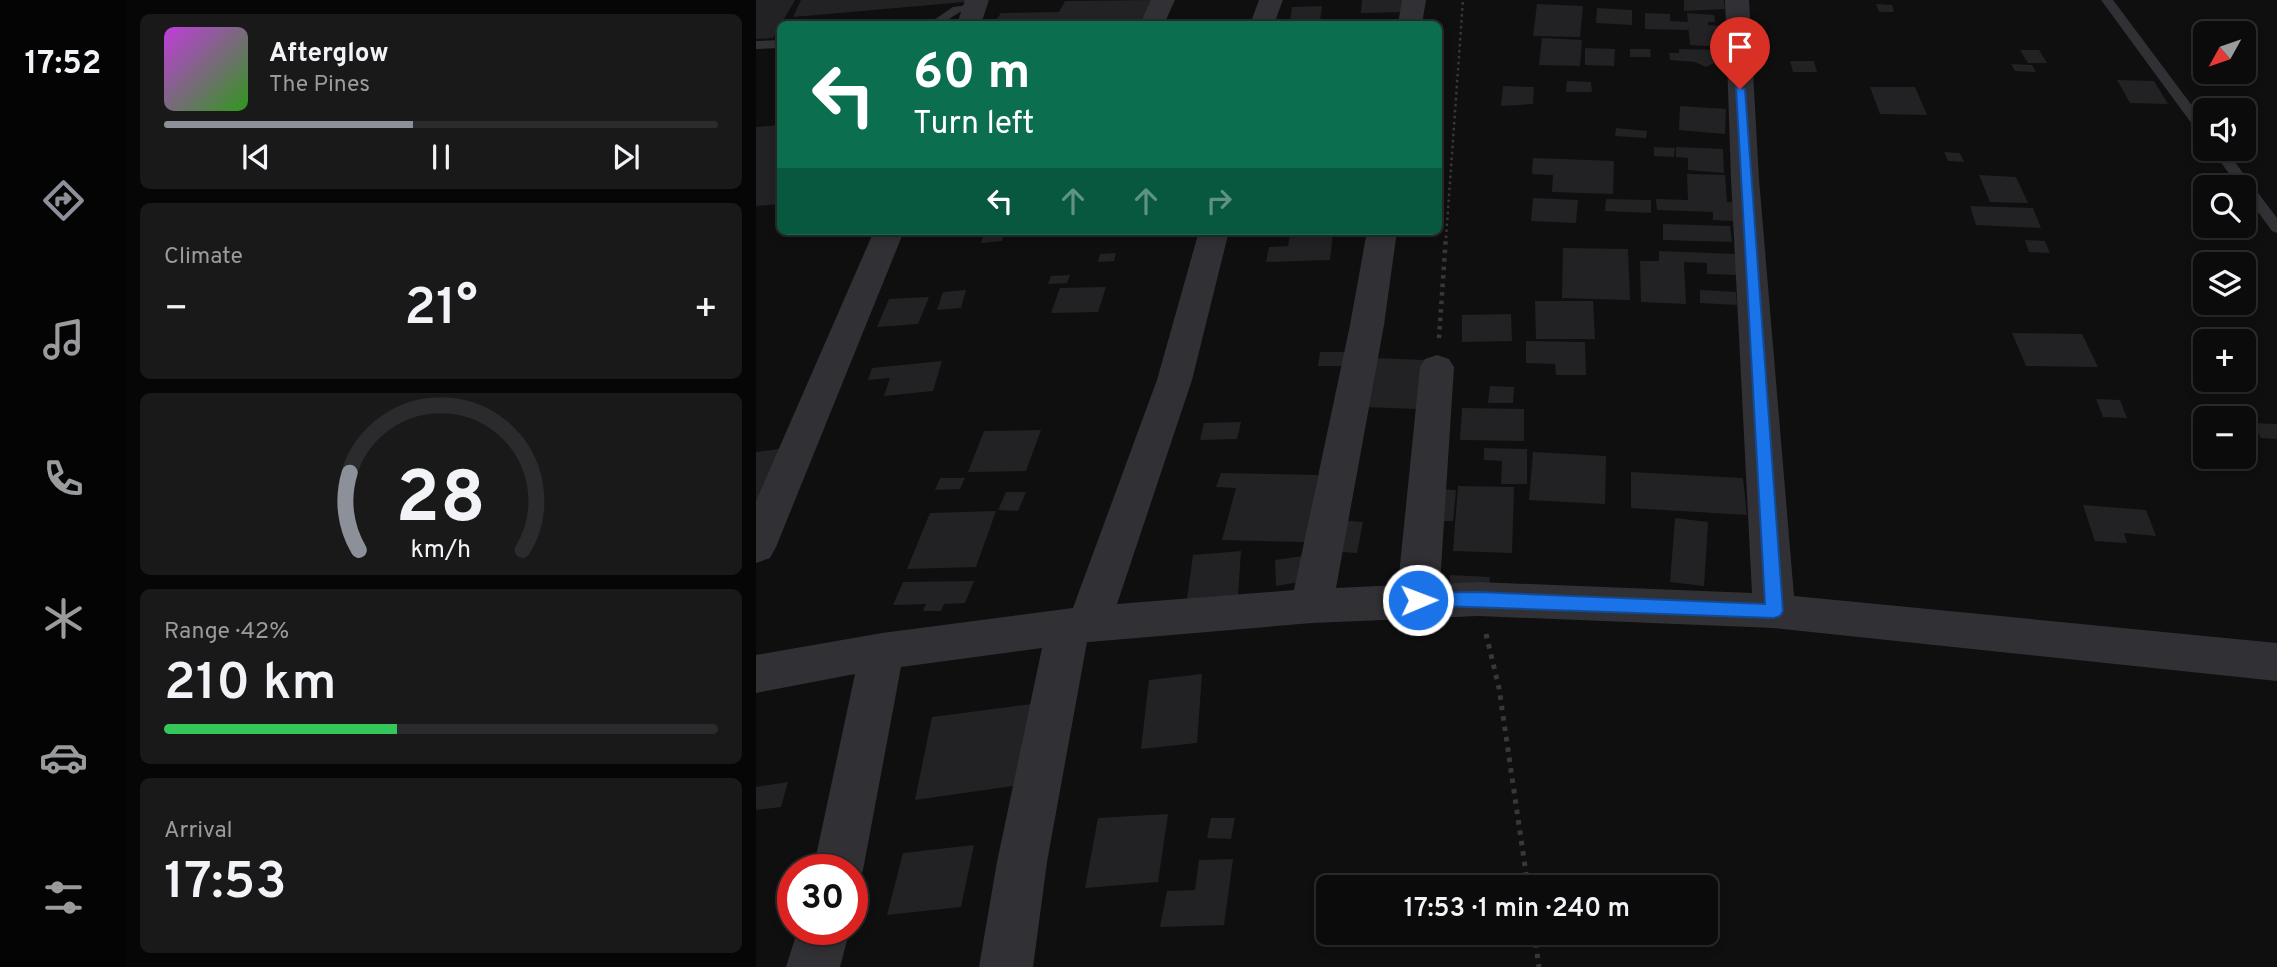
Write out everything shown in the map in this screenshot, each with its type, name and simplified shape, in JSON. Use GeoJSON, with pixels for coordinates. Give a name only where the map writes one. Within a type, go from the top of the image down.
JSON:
{"type":"FeatureCollection","features":[{"type":"Feature","properties":{"kind":"street"},"geometry":{"type":"LineString","coordinates":[[1153,21],[1163,0]]}},
{"type":"Feature","properties":{"kind":"street"},"geometry":{"type":"LineString","coordinates":[[1263,21],[1271,0]]}},
{"type":"Feature","properties":{"kind":"street"},"geometry":{"type":"LineString","coordinates":[[1410,21],[1414,0]]}},
{"type":"Feature","properties":{"kind":"street"},"geometry":{"type":"LineString","coordinates":[[1737,0],[1745,179],[1774,611]]}},
{"type":"Feature","properties":{"kind":"street"},"geometry":{"type":"LineString","coordinates":[[756,547],[887,235]]}},
{"type":"Feature","properties":{"kind":"street"},"geometry":{"type":"LineString","coordinates":[[1006,967],[1022,862],[1079,625],[1164,409],[1205,277],[1213,235]]}},
{"type":"Feature","properties":{"kind":"street"},"geometry":{"type":"LineString","coordinates":[[1312,606],[1367,325],[1381,235]]}},
{"type":"Feature","properties":{"kind":"street"},"geometry":{"type":"LineString","coordinates":[[1418,600],[1437,367]]}},
{"type":"Feature","properties":{"kind":"street"},"geometry":{"type":"LineString","coordinates":[[756,674],[882,651],[1079,625],[1312,606],[1478,599],[1774,611],[2277,662]]}},
{"type":"Feature","properties":{"kind":"street"},"geometry":{"type":"LineString","coordinates":[[841,854],[882,651]]}},
{"type":"Feature","properties":{"kind":"street"},"geometry":{"type":"LineString","coordinates":[[813,967],[819,945]]}},
{"type":"Feature","properties":{"kind":"lane"},"geometry":{"type":"LineString","coordinates":[[2107,0],[2193,116]]}},
{"type":"Feature","properties":{"kind":"lane"},"geometry":{"type":"LineString","coordinates":[[939,21],[957,9],[974,11]]}},
{"type":"Feature","properties":{"kind":"lane"},"geometry":{"type":"LineString","coordinates":[[756,45],[777,44]]}},
{"type":"Feature","properties":{"kind":"lane"},"geometry":{"type":"LineString","coordinates":[[2227,161],[2277,228]]}},
{"type":"Feature","properties":{"kind":"path"},"geometry":{"type":"LineString","coordinates":[[1437,367],[1463,0]]}},
{"type":"Feature","properties":{"kind":"path"},"geometry":{"type":"LineString","coordinates":[[1478,599],[1499,688],[1526,875]]}},
{"type":"Feature","properties":{"kind":"path"},"geometry":{"type":"LineString","coordinates":[[1536,945],[1539,967]]}},
{"type":"Feature","properties":{"kind":"building"},"geometry":{"type":"Polygon","coordinates":[[[756,0],[795,0],[783,21],[777,21],[777,31],[773,38],[756,39],[756,0]]]}},
{"type":"Feature","properties":{"kind":"building"},"geometry":{"type":"Polygon","coordinates":[[[801,0],[965,0],[965,2],[793,17],[801,0]]]}},
{"type":"Feature","properties":{"kind":"building"},"geometry":{"type":"Polygon","coordinates":[[[1157,0],[1148,21],[995,21],[1001,13],[1059,12],[1065,1],[1157,0]]]}},
{"type":"Feature","properties":{"kind":"building"},"geometry":{"type":"Polygon","coordinates":[[[1362,0],[1410,0],[1409,12],[1361,13],[1362,0]]]}},
{"type":"Feature","properties":{"kind":"building"},"geometry":{"type":"Polygon","coordinates":[[[1684,0],[1724,0],[1725,9],[1684,11],[1684,0]]]}},
{"type":"Feature","properties":{"kind":"building"},"geometry":{"type":"Polygon","coordinates":[[[1537,4],[1583,6],[1580,37],[1533,36],[1537,4]]]}},
{"type":"Feature","properties":{"kind":"building"},"geometry":{"type":"Polygon","coordinates":[[[1876,4],[1892,5],[1894,12],[1879,12],[1876,4]]]}},
{"type":"Feature","properties":{"kind":"building"},"geometry":{"type":"Polygon","coordinates":[[[1322,6],[1320,20],[1290,20],[1292,7],[1322,6]]]}},
{"type":"Feature","properties":{"kind":"building"},"geometry":{"type":"Polygon","coordinates":[[[1597,8],[1632,10],[1632,25],[1596,23],[1597,8]]]}},
{"type":"Feature","properties":{"kind":"building"},"geometry":{"type":"Polygon","coordinates":[[[1645,13],[1670,14],[1670,21],[1688,22],[1689,30],[1645,29],[1645,13]]]}},
{"type":"Feature","properties":{"kind":"building"},"geometry":{"type":"Polygon","coordinates":[[[1687,13],[1714,15],[1715,22],[1708,22],[1708,25],[1724,26],[1725,47],[1690,45],[1687,13]]]}},
{"type":"Feature","properties":{"kind":"building"},"geometry":{"type":"Polygon","coordinates":[[[1542,38],[1582,40],[1580,66],[1539,65],[1542,38]]]}},
{"type":"Feature","properties":{"kind":"building"},"geometry":{"type":"Polygon","coordinates":[[[1585,48],[1615,49],[1614,66],[1585,65],[1585,48]]]}},
{"type":"Feature","properties":{"kind":"building"},"geometry":{"type":"Polygon","coordinates":[[[1630,49],[1650,49],[1651,57],[1630,57],[1630,49]]]}},
{"type":"Feature","properties":{"kind":"building"},"geometry":{"type":"Polygon","coordinates":[[[1679,49],[1723,50],[1725,63],[1714,63],[1706,67],[1695,62],[1670,60],[1669,53],[1679,53],[1679,49]]]}},
{"type":"Feature","properties":{"kind":"building"},"geometry":{"type":"Polygon","coordinates":[[[2020,50],[2039,50],[2047,63],[2028,63],[2020,50]]]}},
{"type":"Feature","properties":{"kind":"building"},"geometry":{"type":"Polygon","coordinates":[[[1790,61],[1814,61],[1817,72],[1793,72],[1790,61]]]}},
{"type":"Feature","properties":{"kind":"building"},"geometry":{"type":"Polygon","coordinates":[[[2011,64],[2032,65],[2036,72],[2015,71],[2011,64]]]}},
{"type":"Feature","properties":{"kind":"building"},"geometry":{"type":"Polygon","coordinates":[[[2117,80],[2154,81],[2168,104],[2130,103],[2117,80]]]}},
{"type":"Feature","properties":{"kind":"building"},"geometry":{"type":"Polygon","coordinates":[[[1567,81],[1591,82],[1592,92],[1566,92],[1567,81]]]}},
{"type":"Feature","properties":{"kind":"building"},"geometry":{"type":"Polygon","coordinates":[[[1503,86],[1534,87],[1533,104],[1501,106],[1503,86]]]}},
{"type":"Feature","properties":{"kind":"building"},"geometry":{"type":"Polygon","coordinates":[[[1870,87],[1915,87],[1927,115],[1880,114],[1870,87]]]}},
{"type":"Feature","properties":{"kind":"building"},"geometry":{"type":"Polygon","coordinates":[[[1680,106],[1726,109],[1725,134],[1679,130],[1680,106]]]}},
{"type":"Feature","properties":{"kind":"building"},"geometry":{"type":"Polygon","coordinates":[[[777,125],[777,204],[756,206],[756,127],[777,125]]]}},
{"type":"Feature","properties":{"kind":"building"},"geometry":{"type":"Polygon","coordinates":[[[1616,128],[1647,131],[1646,138],[1615,136],[1616,128]]]}},
{"type":"Feature","properties":{"kind":"building"},"geometry":{"type":"Polygon","coordinates":[[[1654,147],[1675,148],[1674,157],[1654,156],[1654,147]]]}},
{"type":"Feature","properties":{"kind":"building"},"geometry":{"type":"Polygon","coordinates":[[[1676,147],[1723,149],[1724,173],[1688,170],[1688,158],[1676,157],[1676,147]]]}},
{"type":"Feature","properties":{"kind":"building"},"geometry":{"type":"Polygon","coordinates":[[[1944,152],[1960,153],[1964,162],[1948,161],[1944,152]]]}},
{"type":"Feature","properties":{"kind":"building"},"geometry":{"type":"Polygon","coordinates":[[[1533,158],[1614,161],[1613,194],[1552,192],[1553,175],[1532,174],[1533,158]]]}},
{"type":"Feature","properties":{"kind":"building"},"geometry":{"type":"Polygon","coordinates":[[[1687,174],[1725,175],[1727,202],[1732,202],[1734,221],[1713,220],[1713,212],[1657,210],[1656,199],[1688,200],[1687,174]]]}},
{"type":"Feature","properties":{"kind":"building"},"geometry":{"type":"Polygon","coordinates":[[[1979,175],[2016,177],[2028,203],[1990,202],[1979,175]]]}},
{"type":"Feature","properties":{"kind":"building"},"geometry":{"type":"Polygon","coordinates":[[[1533,198],[1578,200],[1576,223],[1531,221],[1533,198]]]}},
{"type":"Feature","properties":{"kind":"building"},"geometry":{"type":"Polygon","coordinates":[[[1606,199],[1651,200],[1651,213],[1605,211],[1606,199]]]}},
{"type":"Feature","properties":{"kind":"building"},"geometry":{"type":"Polygon","coordinates":[[[1970,206],[2033,208],[2041,228],[1976,225],[1970,206]]]}},
{"type":"Feature","properties":{"kind":"building"},"geometry":{"type":"Polygon","coordinates":[[[1663,224],[1730,226],[1732,242],[1663,240],[1663,224]]]}},
{"type":"Feature","properties":{"kind":"building"},"geometry":{"type":"Polygon","coordinates":[[[983,235],[1004,235],[1002,241],[981,243],[983,235]]]}},
{"type":"Feature","properties":{"kind":"building"},"geometry":{"type":"Polygon","coordinates":[[[1063,235],[1114,235],[1062,237],[1063,235]]]}},
{"type":"Feature","properties":{"kind":"building"},"geometry":{"type":"Polygon","coordinates":[[[1290,235],[1333,235],[1330,260],[1266,262],[1269,247],[1288,246],[1290,235]]]}},
{"type":"Feature","properties":{"kind":"building"},"geometry":{"type":"Polygon","coordinates":[[[2025,240],[2045,241],[2050,253],[2029,252],[2025,240]]]}},
{"type":"Feature","properties":{"kind":"building"},"geometry":{"type":"Polygon","coordinates":[[[1563,248],[1628,249],[1630,300],[1562,298],[1563,248]]]}},
{"type":"Feature","properties":{"kind":"building"},"geometry":{"type":"Polygon","coordinates":[[[1659,251],[1736,254],[1738,275],[1707,274],[1707,263],[1684,262],[1686,304],[1641,302],[1640,261],[1659,261],[1659,251]]]}},
{"type":"Feature","properties":{"kind":"building"},"geometry":{"type":"Polygon","coordinates":[[[1116,253],[1114,261],[1098,262],[1100,254],[1116,253]]]}},
{"type":"Feature","properties":{"kind":"building"},"geometry":{"type":"Polygon","coordinates":[[[1070,275],[1067,283],[1048,284],[1051,276],[1070,275]]]}},
{"type":"Feature","properties":{"kind":"building"},"geometry":{"type":"Polygon","coordinates":[[[1106,287],[1098,312],[1051,313],[1060,288],[1106,287]]]}},
{"type":"Feature","properties":{"kind":"building"},"geometry":{"type":"Polygon","coordinates":[[[966,290],[961,308],[937,310],[943,292],[966,290]]]}},
{"type":"Feature","properties":{"kind":"building"},"geometry":{"type":"Polygon","coordinates":[[[1700,290],[1736,292],[1737,305],[1700,303],[1700,290]]]}},
{"type":"Feature","properties":{"kind":"building"},"geometry":{"type":"Polygon","coordinates":[[[929,297],[918,324],[877,327],[889,299],[929,297]]]}},
{"type":"Feature","properties":{"kind":"building"},"geometry":{"type":"Polygon","coordinates":[[[1535,301],[1593,301],[1595,339],[1536,339],[1535,301]]]}},
{"type":"Feature","properties":{"kind":"building"},"geometry":{"type":"Polygon","coordinates":[[[1511,314],[1512,341],[1462,342],[1462,315],[1511,314]]]}},
{"type":"Feature","properties":{"kind":"building"},"geometry":{"type":"Polygon","coordinates":[[[2012,333],[2082,334],[2098,367],[2026,366],[2012,333]]]}},
{"type":"Feature","properties":{"kind":"building"},"geometry":{"type":"Polygon","coordinates":[[[1526,341],[1585,342],[1586,375],[1556,375],[1555,364],[1526,363],[1526,341]]]}},
{"type":"Feature","properties":{"kind":"building"},"geometry":{"type":"Polygon","coordinates":[[[1320,352],[1354,352],[1352,366],[1318,366],[1320,352]]]}},
{"type":"Feature","properties":{"kind":"building"},"geometry":{"type":"Polygon","coordinates":[[[1373,358],[1424,360],[1417,409],[1364,407],[1373,358]]]}},
{"type":"Feature","properties":{"kind":"building"},"geometry":{"type":"Polygon","coordinates":[[[942,361],[933,391],[884,396],[890,378],[868,380],[872,368],[942,361]]]}},
{"type":"Feature","properties":{"kind":"building"},"geometry":{"type":"Polygon","coordinates":[[[1490,386],[1514,387],[1513,403],[1488,403],[1490,386]]]}},
{"type":"Feature","properties":{"kind":"building"},"geometry":{"type":"Polygon","coordinates":[[[2096,399],[2120,400],[2127,418],[2103,417],[2096,399]]]}},
{"type":"Feature","properties":{"kind":"building"},"geometry":{"type":"Polygon","coordinates":[[[1462,408],[1524,409],[1524,441],[1460,440],[1462,408]]]}},
{"type":"Feature","properties":{"kind":"building"},"geometry":{"type":"Polygon","coordinates":[[[1241,422],[1237,439],[1200,440],[1204,423],[1241,422]]]}},
{"type":"Feature","properties":{"kind":"building"},"geometry":{"type":"Polygon","coordinates":[[[2256,423],[2277,424],[2277,439],[2261,438],[2256,423]]]}},
{"type":"Feature","properties":{"kind":"building"},"geometry":{"type":"Polygon","coordinates":[[[1041,430],[1026,471],[968,472],[984,431],[1041,430]]]}},
{"type":"Feature","properties":{"kind":"building"},"geometry":{"type":"Polygon","coordinates":[[[1484,448],[1527,449],[1527,484],[1501,484],[1502,461],[1484,460],[1484,448]]]}},
{"type":"Feature","properties":{"kind":"building"},"geometry":{"type":"Polygon","coordinates":[[[779,449],[756,512],[756,452],[779,449]]]}},
{"type":"Feature","properties":{"kind":"building"},"geometry":{"type":"Polygon","coordinates":[[[1533,452],[1606,456],[1605,504],[1529,500],[1533,452]]]}},
{"type":"Feature","properties":{"kind":"building"},"geometry":{"type":"Polygon","coordinates":[[[1631,472],[1743,478],[1747,515],[1631,508],[1631,472]]]}},
{"type":"Feature","properties":{"kind":"building"},"geometry":{"type":"Polygon","coordinates":[[[1221,473],[1318,475],[1305,542],[1222,540],[1236,488],[1216,487],[1221,473]]]}},
{"type":"Feature","properties":{"kind":"building"},"geometry":{"type":"Polygon","coordinates":[[[940,478],[965,478],[960,489],[935,490],[940,478]]]}},
{"type":"Feature","properties":{"kind":"building"},"geometry":{"type":"Polygon","coordinates":[[[1458,486],[1514,487],[1512,553],[1453,551],[1458,486]]]}},
{"type":"Feature","properties":{"kind":"building"},"geometry":{"type":"Polygon","coordinates":[[[1438,489],[1456,490],[1453,521],[1435,521],[1438,489]]]}},
{"type":"Feature","properties":{"kind":"building"},"geometry":{"type":"Polygon","coordinates":[[[1006,492],[1026,492],[1018,511],[998,510],[1006,492]]]}},
{"type":"Feature","properties":{"kind":"building"},"geometry":{"type":"Polygon","coordinates":[[[2083,505],[2146,510],[2156,536],[2124,533],[2127,543],[2095,541],[2083,505]]]}},
{"type":"Feature","properties":{"kind":"building"},"geometry":{"type":"Polygon","coordinates":[[[996,511],[976,567],[907,569],[930,513],[996,511]]]}},
{"type":"Feature","properties":{"kind":"building"},"geometry":{"type":"Polygon","coordinates":[[[1675,518],[1708,522],[1704,586],[1670,582],[1675,518]]]}},
{"type":"Feature","properties":{"kind":"building"},"geometry":{"type":"Polygon","coordinates":[[[1334,520],[1363,522],[1357,553],[1327,551],[1334,520]]]}},
{"type":"Feature","properties":{"kind":"building"},"geometry":{"type":"Polygon","coordinates":[[[1241,551],[1238,595],[1187,599],[1193,555],[1241,551]]]}},
{"type":"Feature","properties":{"kind":"building"},"geometry":{"type":"Polygon","coordinates":[[[1303,556],[1305,581],[1276,586],[1275,560],[1303,556]]]}},
{"type":"Feature","properties":{"kind":"building"},"geometry":{"type":"Polygon","coordinates":[[[1450,575],[1490,577],[1489,590],[1450,589],[1450,575]]]}},
{"type":"Feature","properties":{"kind":"building"},"geometry":{"type":"Polygon","coordinates":[[[974,581],[965,603],[944,604],[941,611],[923,611],[926,604],[893,605],[903,582],[974,581]]]}},
{"type":"Feature","properties":{"kind":"building"},"geometry":{"type":"Polygon","coordinates":[[[1202,674],[1197,743],[1141,749],[1149,680],[1202,674]]]}},
{"type":"Feature","properties":{"kind":"building"},"geometry":{"type":"Polygon","coordinates":[[[1032,704],[1020,785],[915,800],[932,717],[1032,704]]]}},
{"type":"Feature","properties":{"kind":"building"},"geometry":{"type":"Polygon","coordinates":[[[788,782],[781,807],[756,810],[756,787],[788,782]]]}},
{"type":"Feature","properties":{"kind":"building"},"geometry":{"type":"Polygon","coordinates":[[[1168,814],[1158,882],[1085,888],[1098,818],[1168,814]]]}},
{"type":"Feature","properties":{"kind":"building"},"geometry":{"type":"Polygon","coordinates":[[[1211,818],[1235,818],[1231,839],[1207,838],[1211,818]]]}},
{"type":"Feature","properties":{"kind":"building"},"geometry":{"type":"Polygon","coordinates":[[[974,845],[961,907],[887,915],[903,853],[974,845]]]}},
{"type":"Feature","properties":{"kind":"building"},"geometry":{"type":"Polygon","coordinates":[[[1233,859],[1224,925],[1160,927],[1167,891],[1195,890],[1199,860],[1233,859]]]}},
{"type":"Feature","properties":{"kind":"route"},"geometry":{"type":"LineString","coordinates":[[1418,600],[1478,599],[1774,611],[1740,89]]}}]}
